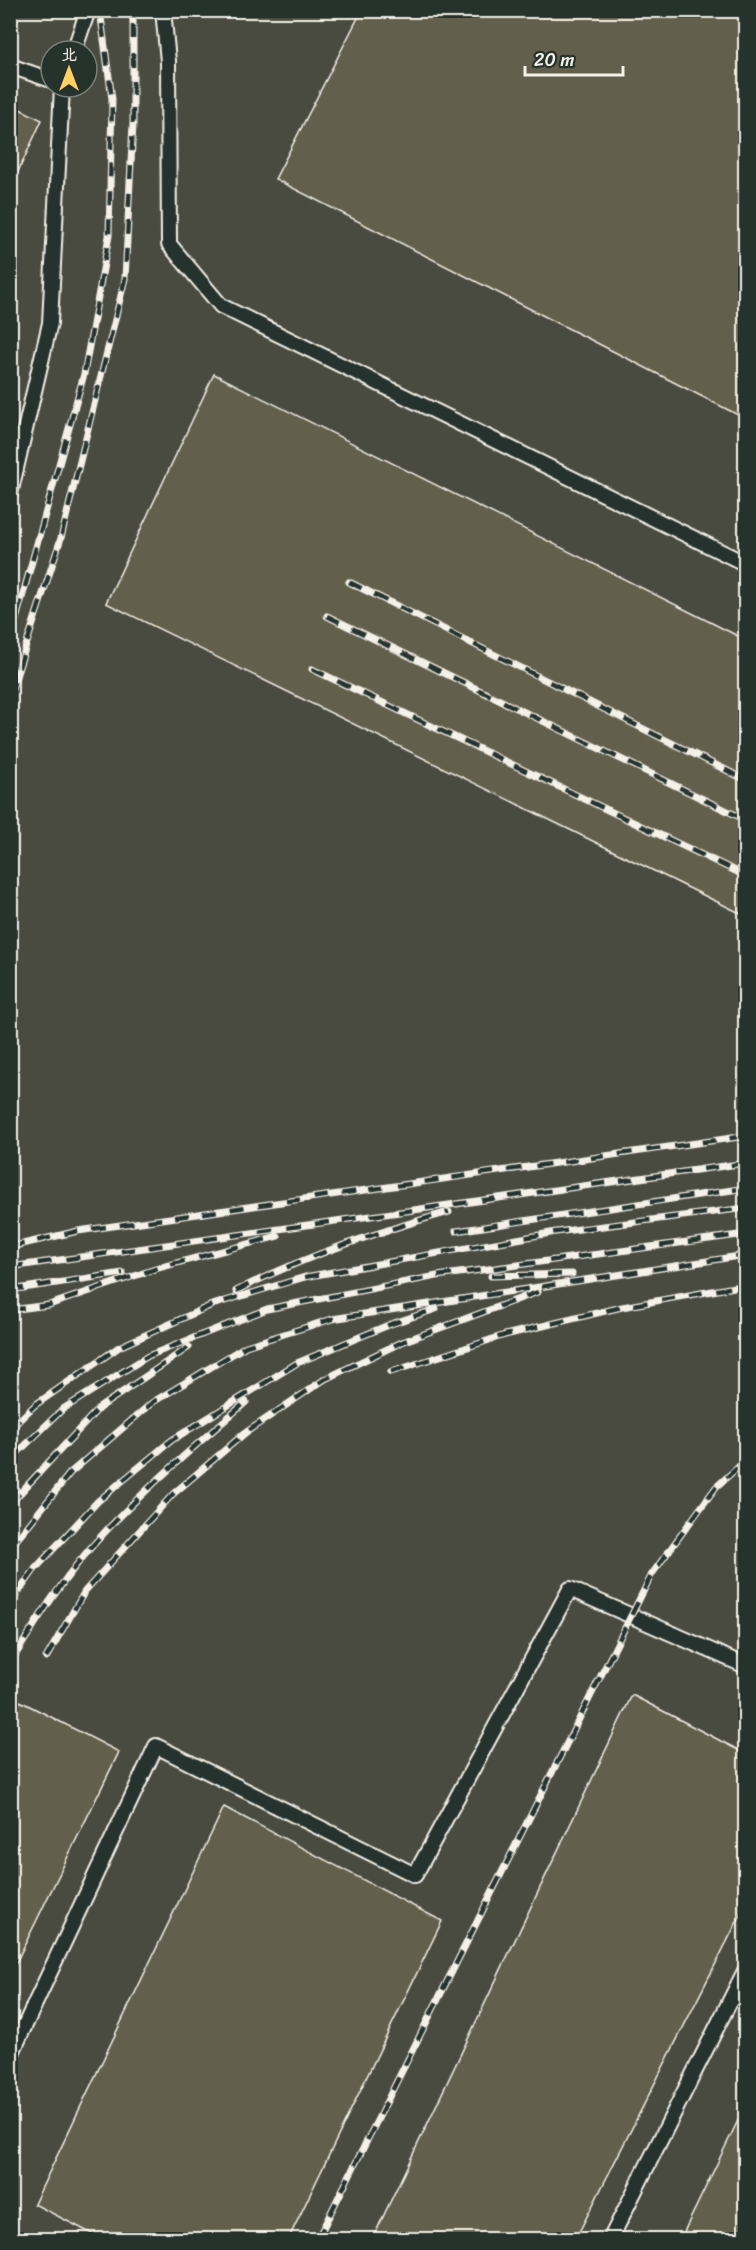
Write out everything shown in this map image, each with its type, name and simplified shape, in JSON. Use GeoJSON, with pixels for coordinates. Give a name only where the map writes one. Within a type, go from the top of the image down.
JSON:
{"type":"FeatureCollection","features":[{"type":"Feature","properties":{"kind":"lane"},"geometry":{"type":"LineString","coordinates":[[78,39],[88,10]]}},
{"type":"Feature","properties":{"kind":"lane"},"geometry":{"type":"LineString","coordinates":[[163,10],[168,62],[169,244],[221,306],[746,564]]}},
{"type":"Feature","properties":{"kind":"lane"},"geometry":{"type":"LineString","coordinates":[[10,66],[39,76]]}},
{"type":"Feature","properties":{"kind":"lane"},"geometry":{"type":"LineString","coordinates":[[10,494],[50,322],[61,99]]}},
{"type":"Feature","properties":{"kind":"lane"},"geometry":{"type":"LineString","coordinates":[[10,2057],[156,1746],[415,1875],[570,1590],[746,1666]]}},
{"type":"Feature","properties":{"kind":"lane"},"geometry":{"type":"LineString","coordinates":[[610,2240],[746,1969]]}},
{"type":"Feature","properties":{"kind":"shaded area"},"geometry":{"type":"Polygon","coordinates":[[[11,11],[745,11],[745,2239],[11,2239],[11,11]]]}},
{"type":"Feature","properties":{"kind":"building"},"geometry":{"type":"Polygon","coordinates":[[[362,10],[746,10],[746,419],[275,179],[362,10]]]}},
{"type":"Feature","properties":{"kind":"building"},"geometry":{"type":"Polygon","coordinates":[[[10,104],[42,120],[10,189],[10,104]]]}},
{"type":"Feature","properties":{"kind":"building"},"geometry":{"type":"Polygon","coordinates":[[[214,374],[746,640],[746,916],[106,603],[214,374]]]}},
{"type":"Feature","properties":{"kind":"building"},"geometry":{"type":"Polygon","coordinates":[[[632,1695],[746,1754],[746,1904],[575,2240],[372,2240],[632,1695]]]}},
{"type":"Feature","properties":{"kind":"building"},"geometry":{"type":"Polygon","coordinates":[[[20,1701],[119,1752],[10,1975],[10,1722],[20,1701]]]}},
{"type":"Feature","properties":{"kind":"building"},"geometry":{"type":"Polygon","coordinates":[[[224,1807],[442,1921],[288,2240],[104,2240],[34,2204],[224,1807]]]}},
{"type":"Feature","properties":{"kind":"building"},"geometry":{"type":"Polygon","coordinates":[[[746,2104],[746,2240],[680,2240],[746,2104]]]}},
{"type":"Feature","properties":{"kind":"railway"},"geometry":{"type":"LineString","coordinates":[[10,641],[84,374],[109,236],[112,99],[100,10]]}},
{"type":"Feature","properties":{"kind":"railway"},"geometry":{"type":"LineString","coordinates":[[10,695],[61,538],[125,279],[133,124],[133,21],[131,10]]}},
{"type":"Feature","properties":{"kind":"railway"},"geometry":{"type":"LineString","coordinates":[[349,582],[746,780]]}},
{"type":"Feature","properties":{"kind":"railway"},"geometry":{"type":"LineString","coordinates":[[327,616],[746,820]]}},
{"type":"Feature","properties":{"kind":"railway"},"geometry":{"type":"LineString","coordinates":[[312,669],[746,876]]}},
{"type":"Feature","properties":{"kind":"railway"},"geometry":{"type":"LineString","coordinates":[[10,1247],[78,1231],[746,1136]]}},
{"type":"Feature","properties":{"kind":"railway"},"geometry":{"type":"LineString","coordinates":[[10,1267],[746,1163]]}},
{"type":"Feature","properties":{"kind":"railway"},"geometry":{"type":"LineString","coordinates":[[456,1231],[746,1188]]}},
{"type":"Feature","properties":{"kind":"railway"},"geometry":{"type":"LineString","coordinates":[[10,1429],[35,1405],[119,1347],[212,1305],[305,1277],[556,1232],[746,1208]]}},
{"type":"Feature","properties":{"kind":"railway"},"geometry":{"type":"LineString","coordinates":[[236,1291],[340,1246],[449,1212]]}},
{"type":"Feature","properties":{"kind":"railway"},"geometry":{"type":"LineString","coordinates":[[10,1460],[63,1409],[148,1356],[267,1309],[437,1276],[746,1234]]}},
{"type":"Feature","properties":{"kind":"railway"},"geometry":{"type":"LineString","coordinates":[[10,1310],[49,1305],[158,1268],[278,1236]]}},
{"type":"Feature","properties":{"kind":"railway"},"geometry":{"type":"LineString","coordinates":[[10,1548],[70,1473],[153,1402],[246,1346],[332,1319],[746,1255]]}},
{"type":"Feature","properties":{"kind":"railway"},"geometry":{"type":"LineString","coordinates":[[10,1290],[123,1273]]}},
{"type":"Feature","properties":{"kind":"railway"},"geometry":{"type":"LineString","coordinates":[[491,1276],[572,1274]]}},
{"type":"Feature","properties":{"kind":"railway"},"geometry":{"type":"LineString","coordinates":[[391,1372],[505,1335],[622,1307],[746,1285]]}},
{"type":"Feature","properties":{"kind":"railway"},"geometry":{"type":"LineString","coordinates":[[46,1658],[85,1591],[173,1494],[245,1433],[325,1379],[402,1342],[538,1292]]}},
{"type":"Feature","properties":{"kind":"railway"},"geometry":{"type":"LineString","coordinates":[[10,1604],[35,1569],[98,1501],[172,1440],[297,1363],[391,1324],[436,1309]]}},
{"type":"Feature","properties":{"kind":"railway"},"geometry":{"type":"LineString","coordinates":[[10,1504],[99,1408],[189,1347]]}},
{"type":"Feature","properties":{"kind":"railway"},"geometry":{"type":"LineString","coordinates":[[10,1664],[54,1596],[90,1548],[155,1482],[246,1402]]}},
{"type":"Feature","properties":{"kind":"railway"},"geometry":{"type":"LineString","coordinates":[[317,2240],[652,1574],[716,1487],[746,1460]]}}]}
